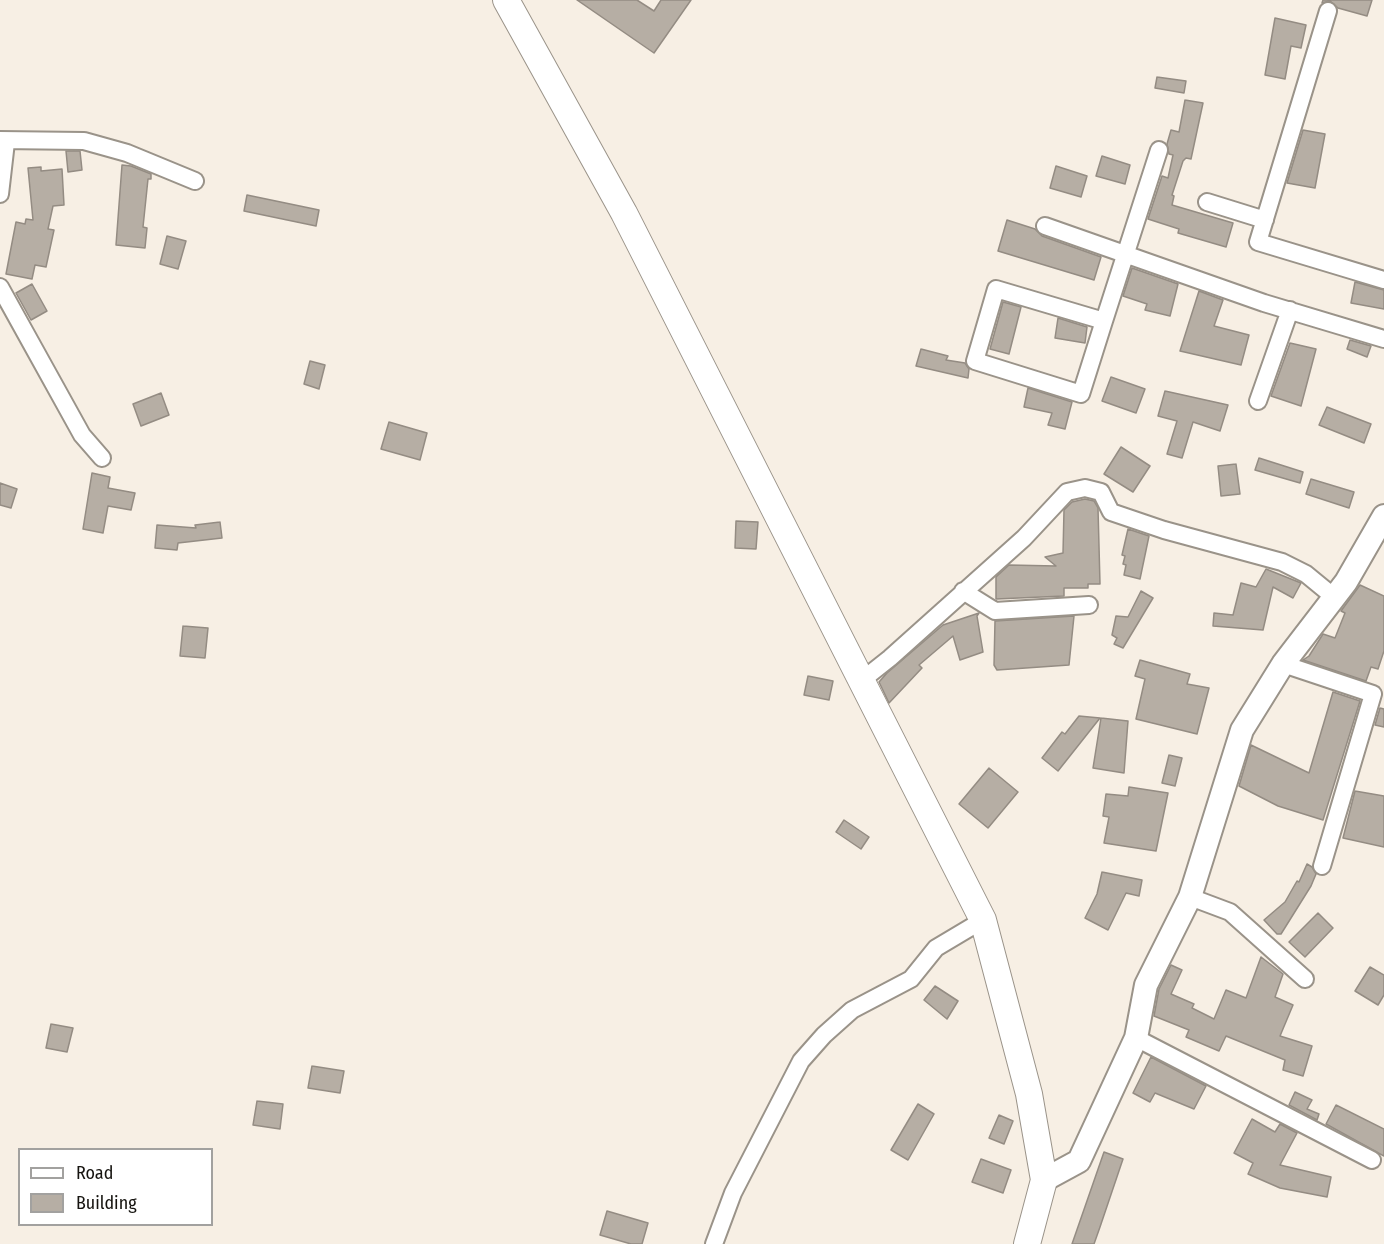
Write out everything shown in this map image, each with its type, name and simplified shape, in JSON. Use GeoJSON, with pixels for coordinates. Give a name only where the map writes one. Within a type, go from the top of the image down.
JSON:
{"type":"FeatureCollection","features":[{"type":"Feature","properties":{"kind":"main road"},"geometry":{"type":"LineString","coordinates":[[506,0],[624,213],[983,920],[1029,1094],[1044,1180],[1027,1244]]}},
{"type":"Feature","properties":{"kind":"main road"},"geometry":{"type":"LineString","coordinates":[[1044,1180],[1079,1161],[1136,1038],[1146,986],[1190,897],[1242,730],[1282,664],[1334,597],[1384,516]]}},
{"type":"Feature","properties":{"kind":"street"},"geometry":{"type":"LineString","coordinates":[[1328,12],[1258,242],[1384,280]]}},
{"type":"Feature","properties":{"kind":"street"},"geometry":{"type":"LineString","coordinates":[[0,194],[3,141],[84,141],[127,153],[195,181]]}},
{"type":"Feature","properties":{"kind":"street"},"geometry":{"type":"LineString","coordinates":[[1104,321],[996,289],[975,361],[1081,394],[1159,150]]}},
{"type":"Feature","properties":{"kind":"street"},"geometry":{"type":"LineString","coordinates":[[1207,202],[1265,220]]}},
{"type":"Feature","properties":{"kind":"street"},"geometry":{"type":"LineString","coordinates":[[1045,226],[1290,310],[1384,339]]}},
{"type":"Feature","properties":{"kind":"street"},"geometry":{"type":"LineString","coordinates":[[0,287],[82,435],[102,458]]}},
{"type":"Feature","properties":{"kind":"street"},"geometry":{"type":"LineString","coordinates":[[1258,401],[1290,310]]}},
{"type":"Feature","properties":{"kind":"street"},"geometry":{"type":"LineString","coordinates":[[861,681],[922,630],[1024,538],[1067,492],[1085,488],[1101,492],[1111,512],[1164,530],[1282,562],[1306,574],[1334,597]]}},
{"type":"Feature","properties":{"kind":"street"},"geometry":{"type":"LineString","coordinates":[[963,591],[995,611],[1089,605]]}},
{"type":"Feature","properties":{"kind":"street"},"geometry":{"type":"LineString","coordinates":[[1282,664],[1379,693],[1322,866]]}},
{"type":"Feature","properties":{"kind":"street"},"geometry":{"type":"LineString","coordinates":[[1190,897],[1230,912],[1305,979]]}},
{"type":"Feature","properties":{"kind":"street"},"geometry":{"type":"LineString","coordinates":[[714,1244],[733,1192],[801,1061],[824,1035],[852,1010],[911,979],[936,948],[983,920]]}},
{"type":"Feature","properties":{"kind":"street"},"geometry":{"type":"LineString","coordinates":[[1136,1038],[1372,1160]]}},
{"type":"Feature","properties":{"kind":"building"},"geometry":{"type":"Polygon","coordinates":[[[577,0],[637,0],[654,11],[661,0],[691,0],[654,53],[577,0]]]}},
{"type":"Feature","properties":{"kind":"building"},"geometry":{"type":"Polygon","coordinates":[[[1323,0],[1372,0],[1367,16],[1338,8],[1330,1],[1322,3],[1323,0]]]}},
{"type":"Feature","properties":{"kind":"building"},"geometry":{"type":"Polygon","coordinates":[[[1275,18],[1306,25],[1301,48],[1291,46],[1285,79],[1265,75],[1275,18]]]}},
{"type":"Feature","properties":{"kind":"building"},"geometry":{"type":"Polygon","coordinates":[[[1157,77],[1186,81],[1184,93],[1155,88],[1157,77]]]}},
{"type":"Feature","properties":{"kind":"building"},"geometry":{"type":"Polygon","coordinates":[[[1185,100],[1203,103],[1191,159],[1186,158],[1183,161],[1172,195],[1174,196],[1172,205],[1233,223],[1226,247],[1178,233],[1179,229],[1148,219],[1162,176],[1168,178],[1173,155],[1169,154],[1167,144],[1171,130],[1179,132],[1185,100]]]}},
{"type":"Feature","properties":{"kind":"building"},"geometry":{"type":"Polygon","coordinates":[[[1303,130],[1325,134],[1315,188],[1287,183],[1303,130]]]}},
{"type":"Feature","properties":{"kind":"building"},"geometry":{"type":"Polygon","coordinates":[[[66,151],[80,151],[82,170],[68,172],[66,151]]]}},
{"type":"Feature","properties":{"kind":"building"},"geometry":{"type":"Polygon","coordinates":[[[1102,156],[1130,165],[1125,184],[1096,176],[1102,156]]]}},
{"type":"Feature","properties":{"kind":"building"},"geometry":{"type":"Polygon","coordinates":[[[122,165],[151,174],[151,179],[148,179],[143,227],[147,228],[145,248],[116,245],[122,165]]]}},
{"type":"Feature","properties":{"kind":"building"},"geometry":{"type":"Polygon","coordinates":[[[1056,166],[1087,176],[1081,197],[1050,188],[1056,166]]]}},
{"type":"Feature","properties":{"kind":"building"},"geometry":{"type":"Polygon","coordinates":[[[41,167],[41,171],[62,169],[64,205],[53,206],[48,229],[54,230],[46,267],[35,265],[32,279],[6,274],[16,222],[25,224],[26,219],[33,220],[28,168],[41,167]]]}},
{"type":"Feature","properties":{"kind":"building"},"geometry":{"type":"Polygon","coordinates":[[[247,195],[319,210],[316,226],[244,211],[247,195]]]}},
{"type":"Feature","properties":{"kind":"building"},"geometry":{"type":"Polygon","coordinates":[[[1007,220],[1035,229],[1042,236],[1101,257],[1094,280],[998,251],[1007,220]]]}},
{"type":"Feature","properties":{"kind":"building"},"geometry":{"type":"Polygon","coordinates":[[[167,236],[186,241],[178,269],[160,264],[167,236]]]}},
{"type":"Feature","properties":{"kind":"building"},"geometry":{"type":"Polygon","coordinates":[[[1132,268],[1178,284],[1170,316],[1145,310],[1147,304],[1123,296],[1132,268]]]}},
{"type":"Feature","properties":{"kind":"building"},"geometry":{"type":"Polygon","coordinates":[[[1355,282],[1384,290],[1384,309],[1351,303],[1355,282]]]}},
{"type":"Feature","properties":{"kind":"building"},"geometry":{"type":"Polygon","coordinates":[[[32,284],[47,311],[31,320],[16,293],[32,284]]]}},
{"type":"Feature","properties":{"kind":"building"},"geometry":{"type":"Polygon","coordinates":[[[1199,291],[1223,300],[1214,326],[1249,335],[1241,365],[1180,351],[1199,291]]]}},
{"type":"Feature","properties":{"kind":"building"},"geometry":{"type":"Polygon","coordinates":[[[1003,302],[1021,307],[1009,354],[990,349],[1003,302]]]}},
{"type":"Feature","properties":{"kind":"building"},"geometry":{"type":"Polygon","coordinates":[[[1058,318],[1087,327],[1085,343],[1055,338],[1058,318]]]}},
{"type":"Feature","properties":{"kind":"building"},"geometry":{"type":"Polygon","coordinates":[[[1350,340],[1371,346],[1367,357],[1347,349],[1350,340]]]}},
{"type":"Feature","properties":{"kind":"building"},"geometry":{"type":"Polygon","coordinates":[[[1290,343],[1316,349],[1301,406],[1271,396],[1290,343]]]}},
{"type":"Feature","properties":{"kind":"building"},"geometry":{"type":"Polygon","coordinates":[[[921,349],[948,356],[946,360],[965,363],[969,369],[968,378],[916,366],[921,349]]]}},
{"type":"Feature","properties":{"kind":"building"},"geometry":{"type":"Polygon","coordinates":[[[310,361],[325,365],[319,389],[304,384],[310,361]]]}},
{"type":"Feature","properties":{"kind":"building"},"geometry":{"type":"Polygon","coordinates":[[[1111,377],[1145,389],[1136,413],[1102,401],[1111,377]]]}},
{"type":"Feature","properties":{"kind":"building"},"geometry":{"type":"Polygon","coordinates":[[[1028,388],[1072,402],[1065,429],[1048,425],[1052,413],[1024,407],[1028,388]]]}},
{"type":"Feature","properties":{"kind":"building"},"geometry":{"type":"Polygon","coordinates":[[[1165,391],[1228,405],[1220,431],[1193,422],[1182,458],[1167,454],[1177,421],[1158,416],[1165,391]]]}},
{"type":"Feature","properties":{"kind":"building"},"geometry":{"type":"Polygon","coordinates":[[[161,393],[169,415],[141,426],[133,404],[161,393]]]}},
{"type":"Feature","properties":{"kind":"building"},"geometry":{"type":"Polygon","coordinates":[[[1327,407],[1371,424],[1364,443],[1319,425],[1327,407]]]}},
{"type":"Feature","properties":{"kind":"building"},"geometry":{"type":"Polygon","coordinates":[[[389,422],[427,433],[420,460],[381,449],[389,422]]]}},
{"type":"Feature","properties":{"kind":"building"},"geometry":{"type":"Polygon","coordinates":[[[1121,447],[1150,466],[1133,492],[1104,474],[1121,447]]]}},
{"type":"Feature","properties":{"kind":"building"},"geometry":{"type":"Polygon","coordinates":[[[1259,458],[1303,472],[1300,483],[1255,470],[1259,458]]]}},
{"type":"Feature","properties":{"kind":"building"},"geometry":{"type":"Polygon","coordinates":[[[1236,464],[1240,494],[1221,496],[1218,466],[1236,464]]]}},
{"type":"Feature","properties":{"kind":"building"},"geometry":{"type":"Polygon","coordinates":[[[92,473],[110,477],[108,488],[135,493],[131,510],[108,506],[103,533],[83,529],[92,473]]]}},
{"type":"Feature","properties":{"kind":"building"},"geometry":{"type":"Polygon","coordinates":[[[1311,479],[1354,492],[1349,508],[1306,494],[1311,479]]]}},
{"type":"Feature","properties":{"kind":"building"},"geometry":{"type":"Polygon","coordinates":[[[0,483],[17,489],[11,508],[0,505],[0,483]]]}},
{"type":"Feature","properties":{"kind":"building"},"geometry":{"type":"Polygon","coordinates":[[[1085,499],[1094,501],[1098,508],[1100,584],[1088,584],[1088,588],[1064,588],[1064,596],[996,599],[996,577],[1009,565],[1056,566],[1045,557],[1063,553],[1064,510],[1072,502],[1085,499]]]}},
{"type":"Feature","properties":{"kind":"building"},"geometry":{"type":"Polygon","coordinates":[[[736,521],[758,522],[756,549],[735,548],[736,521]]]}},
{"type":"Feature","properties":{"kind":"building"},"geometry":{"type":"Polygon","coordinates":[[[220,522],[222,538],[178,543],[177,550],[155,548],[157,525],[196,528],[195,525],[220,522]]]}},
{"type":"Feature","properties":{"kind":"building"},"geometry":{"type":"Polygon","coordinates":[[[1128,529],[1149,536],[1140,579],[1124,575],[1126,565],[1123,564],[1125,556],[1122,555],[1128,529]]]}},
{"type":"Feature","properties":{"kind":"building"},"geometry":{"type":"Polygon","coordinates":[[[1266,569],[1301,583],[1293,598],[1273,587],[1263,630],[1213,626],[1214,613],[1233,615],[1241,583],[1256,587],[1266,569]]]}},
{"type":"Feature","properties":{"kind":"building"},"geometry":{"type":"Polygon","coordinates":[[[1360,585],[1384,596],[1384,651],[1378,669],[1371,667],[1366,681],[1303,660],[1309,656],[1323,634],[1335,638],[1345,613],[1341,611],[1360,585]]]}},
{"type":"Feature","properties":{"kind":"building"},"geometry":{"type":"Polygon","coordinates":[[[1141,591],[1153,598],[1123,648],[1114,644],[1117,638],[1112,635],[1116,616],[1128,617],[1141,591]]]}},
{"type":"Feature","properties":{"kind":"building"},"geometry":{"type":"Polygon","coordinates":[[[979,613],[977,616],[983,652],[960,660],[953,636],[919,665],[922,668],[889,703],[879,682],[887,673],[943,625],[979,613]]]}},
{"type":"Feature","properties":{"kind":"building"},"geometry":{"type":"Polygon","coordinates":[[[1074,616],[1069,665],[997,670],[994,665],[995,621],[1074,616]]]}},
{"type":"Feature","properties":{"kind":"building"},"geometry":{"type":"Polygon","coordinates":[[[183,626],[208,628],[205,658],[180,656],[183,626]]]}},
{"type":"Feature","properties":{"kind":"building"},"geometry":{"type":"Polygon","coordinates":[[[1140,660],[1190,674],[1187,684],[1209,688],[1197,734],[1136,719],[1145,679],[1135,676],[1140,660]]]}},
{"type":"Feature","properties":{"kind":"building"},"geometry":{"type":"Polygon","coordinates":[[[808,676],[833,681],[829,700],[804,695],[808,676]]]}},
{"type":"Feature","properties":{"kind":"building"},"geometry":{"type":"Polygon","coordinates":[[[1333,692],[1360,701],[1323,820],[1278,806],[1239,786],[1251,745],[1309,773],[1333,692]]]}},
{"type":"Feature","properties":{"kind":"building"},"geometry":{"type":"Polygon","coordinates":[[[1380,708],[1384,709],[1384,727],[1375,725],[1380,708]]]}},
{"type":"Feature","properties":{"kind":"building"},"geometry":{"type":"Polygon","coordinates":[[[1079,716],[1100,718],[1058,771],[1042,758],[1062,732],[1065,734],[1079,716]]]}},
{"type":"Feature","properties":{"kind":"building"},"geometry":{"type":"Polygon","coordinates":[[[1101,718],[1128,721],[1124,773],[1093,768],[1101,718]]]}},
{"type":"Feature","properties":{"kind":"building"},"geometry":{"type":"Polygon","coordinates":[[[1169,755],[1182,758],[1175,786],[1162,783],[1169,755]]]}},
{"type":"Feature","properties":{"kind":"building"},"geometry":{"type":"Polygon","coordinates":[[[989,768],[1018,792],[988,828],[959,804],[989,768]]]}},
{"type":"Feature","properties":{"kind":"building"},"geometry":{"type":"Polygon","coordinates":[[[1129,787],[1168,793],[1156,851],[1104,843],[1109,817],[1103,816],[1106,794],[1128,796],[1129,787]]]}},
{"type":"Feature","properties":{"kind":"building"},"geometry":{"type":"Polygon","coordinates":[[[1355,791],[1384,796],[1384,847],[1343,838],[1355,791]]]}},
{"type":"Feature","properties":{"kind":"building"},"geometry":{"type":"Polygon","coordinates":[[[844,820],[869,837],[861,849],[836,832],[844,820]]]}},
{"type":"Feature","properties":{"kind":"building"},"geometry":{"type":"Polygon","coordinates":[[[1307,864],[1316,874],[1311,886],[1281,934],[1277,934],[1264,920],[1285,902],[1297,881],[1299,882],[1307,864]]]}},
{"type":"Feature","properties":{"kind":"building"},"geometry":{"type":"Polygon","coordinates":[[[1102,872],[1142,880],[1139,896],[1126,893],[1108,930],[1085,918],[1097,894],[1102,872]]]}},
{"type":"Feature","properties":{"kind":"building"},"geometry":{"type":"Polygon","coordinates":[[[1318,913],[1333,928],[1305,957],[1289,942],[1318,913]]]}},
{"type":"Feature","properties":{"kind":"building"},"geometry":{"type":"Polygon","coordinates":[[[1261,957],[1283,974],[1275,997],[1293,1005],[1280,1036],[1312,1046],[1303,1076],[1283,1070],[1285,1060],[1226,1036],[1219,1051],[1186,1037],[1189,1030],[1154,1016],[1159,989],[1171,965],[1182,970],[1171,994],[1194,1004],[1192,1008],[1214,1019],[1226,990],[1246,998],[1261,957]]]}},
{"type":"Feature","properties":{"kind":"building"},"geometry":{"type":"Polygon","coordinates":[[[1370,967],[1384,975],[1384,995],[1378,1005],[1355,991],[1370,967]]]}},
{"type":"Feature","properties":{"kind":"building"},"geometry":{"type":"Polygon","coordinates":[[[935,986],[958,1001],[947,1019],[924,1000],[935,986]]]}},
{"type":"Feature","properties":{"kind":"building"},"geometry":{"type":"Polygon","coordinates":[[[51,1024],[73,1028],[67,1052],[46,1048],[51,1024]]]}},
{"type":"Feature","properties":{"kind":"building"},"geometry":{"type":"Polygon","coordinates":[[[1151,1057],[1206,1086],[1194,1109],[1155,1093],[1150,1102],[1133,1093],[1151,1057]]]}},
{"type":"Feature","properties":{"kind":"building"},"geometry":{"type":"Polygon","coordinates":[[[312,1066],[344,1071],[340,1093],[308,1088],[312,1066]]]}},
{"type":"Feature","properties":{"kind":"building"},"geometry":{"type":"Polygon","coordinates":[[[1295,1092],[1312,1100],[1307,1109],[1319,1114],[1317,1120],[1289,1105],[1295,1092]]]}},
{"type":"Feature","properties":{"kind":"building"},"geometry":{"type":"Polygon","coordinates":[[[257,1101],[283,1104],[280,1129],[253,1125],[257,1101]]]}},
{"type":"Feature","properties":{"kind":"building"},"geometry":{"type":"Polygon","coordinates":[[[918,1104],[934,1114],[908,1160],[891,1150],[918,1104]]]}},
{"type":"Feature","properties":{"kind":"building"},"geometry":{"type":"Polygon","coordinates":[[[1336,1105],[1384,1129],[1384,1156],[1326,1124],[1336,1105]]]}},
{"type":"Feature","properties":{"kind":"building"},"geometry":{"type":"Polygon","coordinates":[[[999,1115],[1013,1121],[1004,1144],[989,1138],[999,1115]]]}},
{"type":"Feature","properties":{"kind":"building"},"geometry":{"type":"Polygon","coordinates":[[[1252,1119],[1275,1132],[1280,1124],[1297,1133],[1280,1165],[1331,1177],[1327,1197],[1280,1188],[1248,1174],[1253,1163],[1234,1153],[1252,1119]]]}},
{"type":"Feature","properties":{"kind":"building"},"geometry":{"type":"Polygon","coordinates":[[[1104,1152],[1123,1159],[1100,1227],[1094,1244],[1072,1244],[1104,1152]]]}},
{"type":"Feature","properties":{"kind":"building"},"geometry":{"type":"Polygon","coordinates":[[[981,1159],[1011,1170],[1003,1193],[972,1182],[981,1159]]]}},
{"type":"Feature","properties":{"kind":"building"},"geometry":{"type":"Polygon","coordinates":[[[607,1211],[648,1223],[642,1244],[631,1244],[600,1235],[607,1211]]]}}]}
